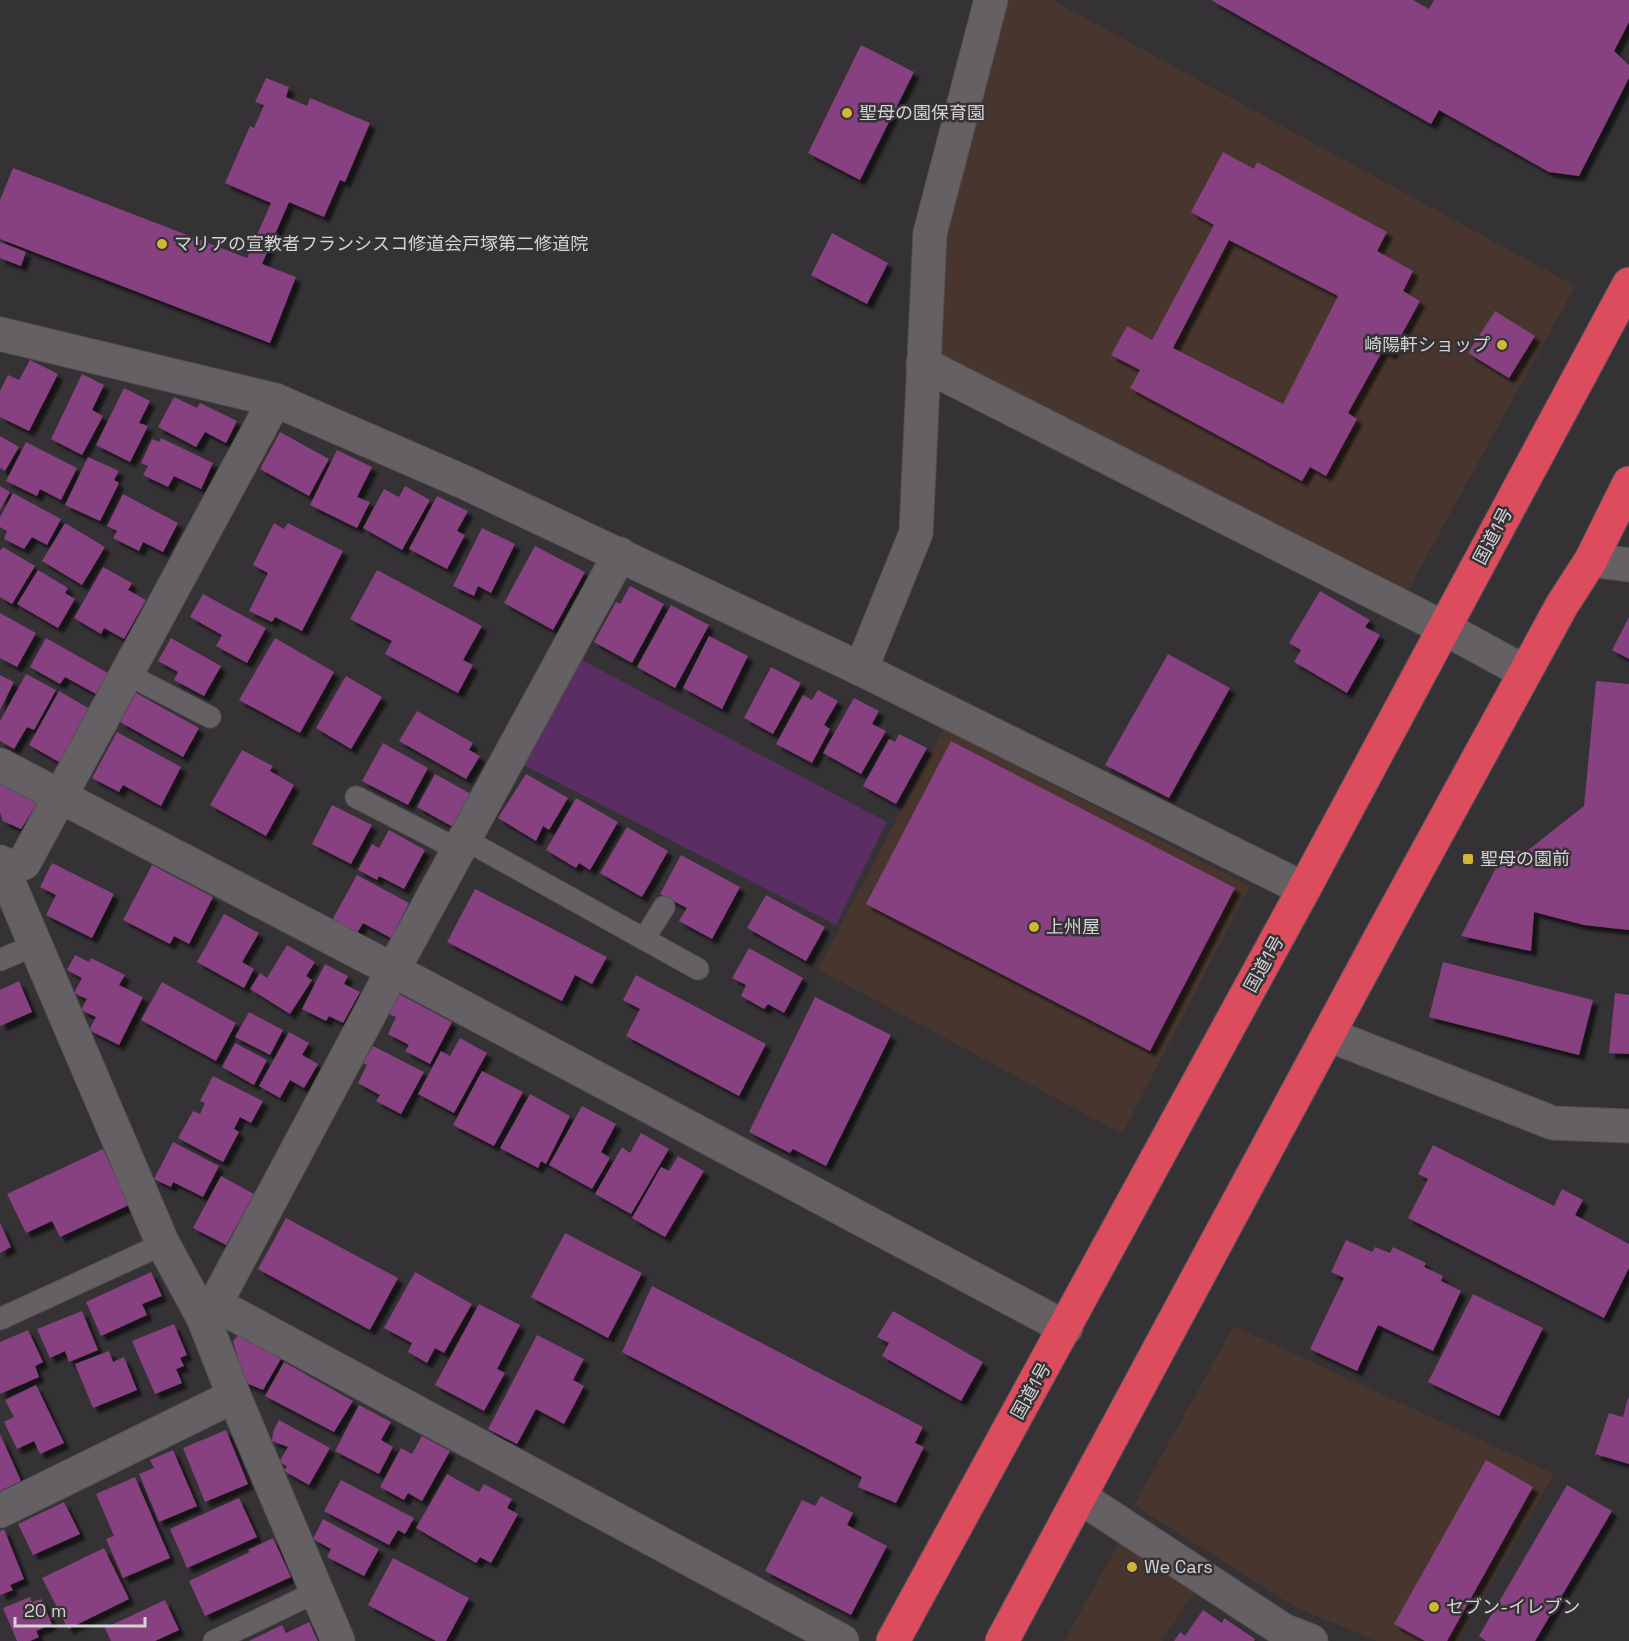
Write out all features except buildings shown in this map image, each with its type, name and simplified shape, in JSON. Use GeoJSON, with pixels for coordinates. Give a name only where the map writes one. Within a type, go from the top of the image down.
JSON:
{"type":"FeatureCollection","features":[{"type":"Feature","properties":{"kind":"highway","name":"国道1号"},"geometry":{"type":"LineString","coordinates":[[893,1641],[1066,1328],[1629,284]]}},
{"type":"Feature","properties":{"kind":"highway"},"geometry":{"type":"LineString","coordinates":[[1002,1641],[1386,927],[1562,605],[1591,560],[1629,483]]}},
{"type":"Feature","properties":{"kind":"street"},"geometry":{"type":"LineString","coordinates":[[861,669],[916,533],[930,233],[991,0]]}},
{"type":"Feature","properties":{"kind":"street"},"geometry":{"type":"LineString","coordinates":[[0,334],[275,400],[466,483],[620,554],[861,669],[1304,889]]}},
{"type":"Feature","properties":{"kind":"street"},"geometry":{"type":"LineString","coordinates":[[923,364],[1444,627],[1525,672]]}},
{"type":"Feature","properties":{"kind":"street"},"geometry":{"type":"LineString","coordinates":[[275,400],[24,862],[1,866],[163,1244],[209,1311],[234,1396],[338,1641]]}},
{"type":"Feature","properties":{"kind":"street"},"geometry":{"type":"LineString","coordinates":[[209,1311],[620,554]]}},
{"type":"Feature","properties":{"kind":"street"},"geometry":{"type":"LineString","coordinates":[[1591,560],[1629,565]]}},
{"type":"Feature","properties":{"kind":"street"},"geometry":{"type":"LineString","coordinates":[[0,765],[393,970],[1066,1328]]}},
{"type":"Feature","properties":{"kind":"street"},"geometry":{"type":"LineString","coordinates":[[1329,1035],[1553,1123],[1629,1126]]}},
{"type":"Feature","properties":{"kind":"street"},"geometry":{"type":"LineString","coordinates":[[209,1311],[842,1641]]}},
{"type":"Feature","properties":{"kind":"street"},"geometry":{"type":"LineString","coordinates":[[0,1511],[234,1396]]}},
{"type":"Feature","properties":{"kind":"street"},"geometry":{"type":"LineString","coordinates":[[1080,1497],[1283,1630],[1311,1641]]}},
{"type":"Feature","properties":{"kind":"lane"},"geometry":{"type":"LineString","coordinates":[[127,674],[210,717]]}},
{"type":"Feature","properties":{"kind":"lane"},"geometry":{"type":"LineString","coordinates":[[356,797],[461,844],[698,969]]}},
{"type":"Feature","properties":{"kind":"lane"},"geometry":{"type":"LineString","coordinates":[[644,939],[664,907]]}},
{"type":"Feature","properties":{"kind":"lane"},"geometry":{"type":"LineString","coordinates":[[0,960],[34,945]]}},
{"type":"Feature","properties":{"kind":"lane"},"geometry":{"type":"LineString","coordinates":[[0,1319],[163,1244]]}},
{"type":"Feature","properties":{"kind":"lane"},"geometry":{"type":"LineString","coordinates":[[214,1641],[316,1592]]}},
{"type":"Feature","properties":{"kind":"shaded area"},"geometry":{"type":"Polygon","coordinates":[[[1002,0],[1052,0],[1575,286],[1407,592],[928,352],[937,235],[1002,0]]]}},
{"type":"Feature","properties":{"kind":"shaded area"},"geometry":{"type":"Polygon","coordinates":[[[582,660],[887,822],[836,925],[524,765],[582,660]]]}},
{"type":"Feature","properties":{"kind":"shaded area","name":"上州屋"},"geometry":{"type":"Polygon","coordinates":[[[944,729],[1250,886],[1122,1134],[818,969],[944,729]]]}},
{"type":"Feature","properties":{"kind":"shaded area"},"geometry":{"type":"Polygon","coordinates":[[[1234,1326],[1554,1474],[1458,1641],[1377,1641],[1297,1608],[1134,1505],[1234,1326]]]}},
{"type":"Feature","properties":{"kind":"shaded area","name":"We Cars"},"geometry":{"type":"Polygon","coordinates":[[[1121,1540],[1194,1593],[1162,1641],[1064,1641],[1121,1540]]]}},
{"type":"Feature","properties":{"kind":"place","name":"聖母の園保育園"},"geometry":{"type":"Point","coordinates":[847,113]}},
{"type":"Feature","properties":{"kind":"place","name":"マリアの宣教者フランシスコ修道会戸塚第二修道院"},"geometry":{"type":"Point","coordinates":[162,244]}},
{"type":"Feature","properties":{"kind":"place","name":"崎陽軒ショップ"},"geometry":{"type":"Point","coordinates":[1502,345]}},
{"type":"Feature","properties":{"kind":"place","name":"聖母の園前"},"geometry":{"type":"Point","coordinates":[1468,859]}},
{"type":"Feature","properties":{"kind":"place","name":"上州屋"},"geometry":{"type":"Point","coordinates":[1034,927]}},
{"type":"Feature","properties":{"kind":"place","name":"We Cars"},"geometry":{"type":"Point","coordinates":[1132,1567]}},
{"type":"Feature","properties":{"kind":"place","name":"セブン-イレブン"},"geometry":{"type":"Point","coordinates":[1434,1607]}}]}
